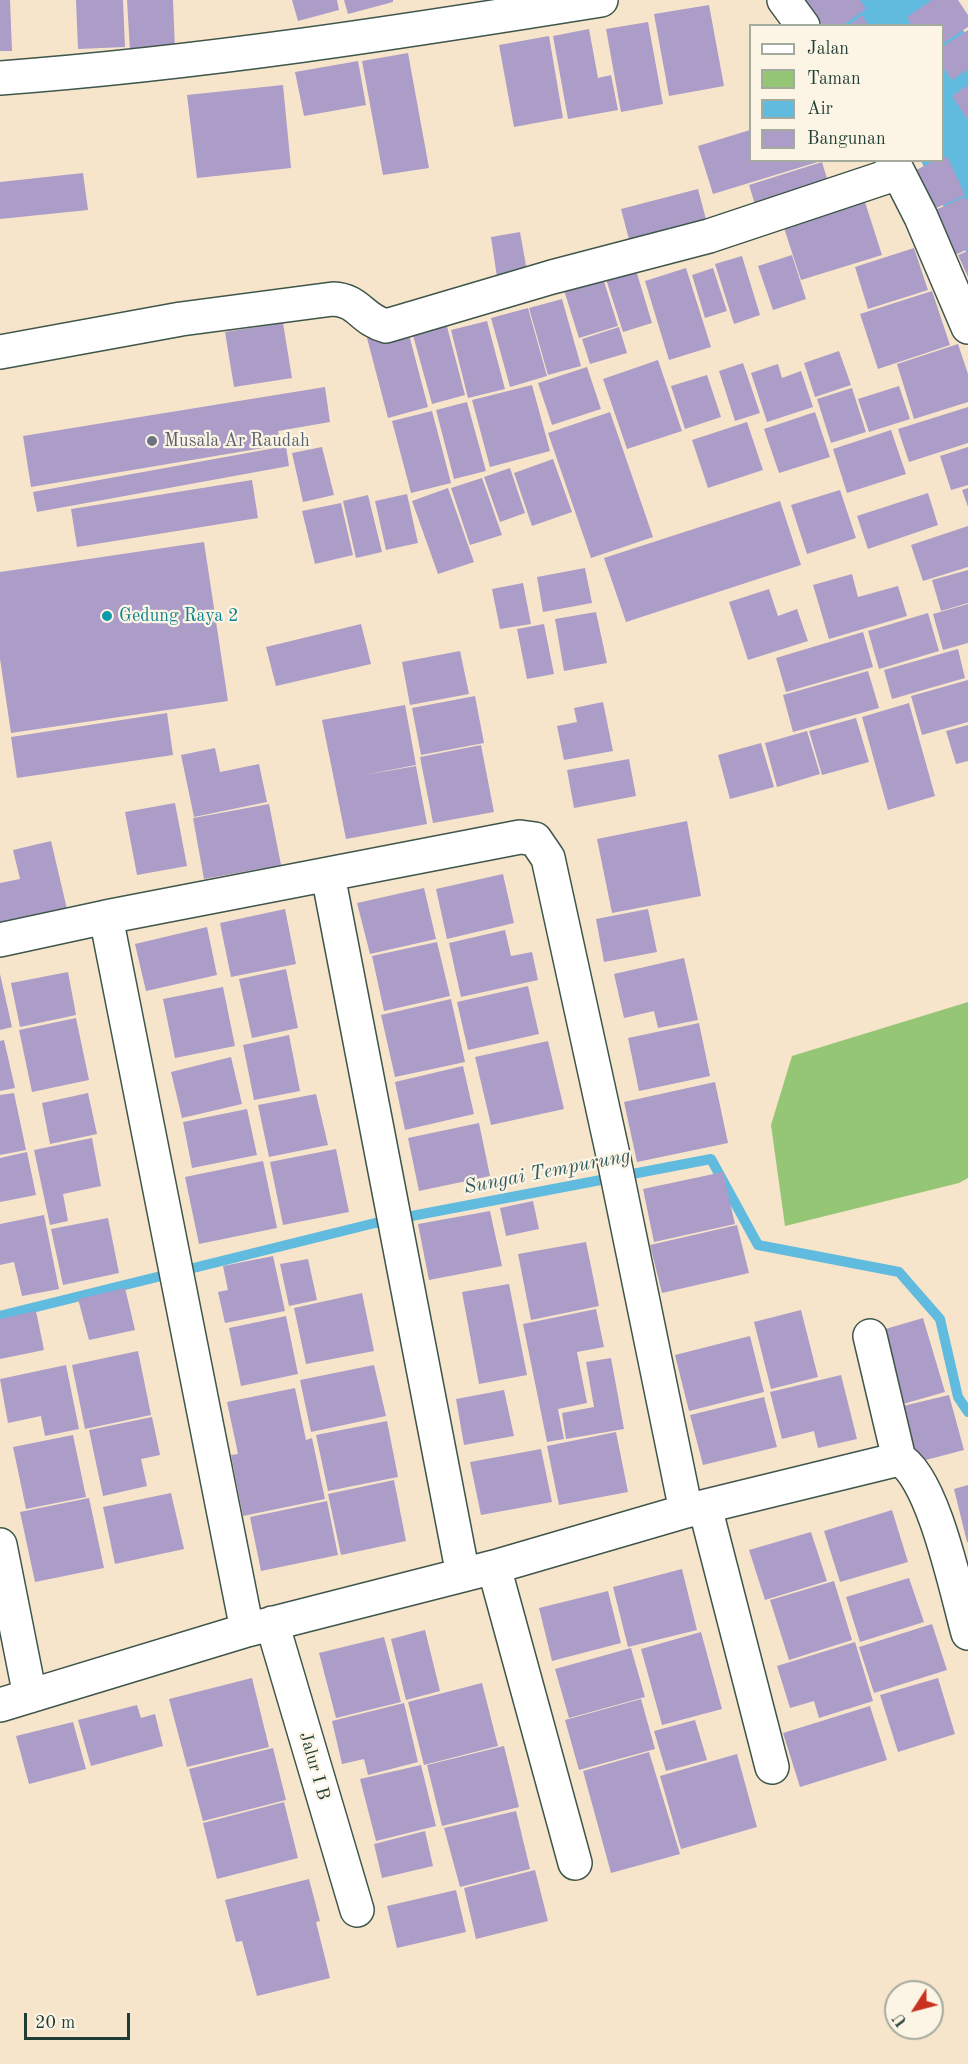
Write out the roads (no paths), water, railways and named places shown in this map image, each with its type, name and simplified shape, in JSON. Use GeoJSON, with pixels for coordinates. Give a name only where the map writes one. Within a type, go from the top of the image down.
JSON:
{"type":"FeatureCollection","features":[{"type":"Feature","properties":{"kind":"street"},"geometry":{"type":"LineString","coordinates":[[0,78],[103,71],[382,35],[601,0]]}},
{"type":"Feature","properties":{"kind":"street"},"geometry":{"type":"LineString","coordinates":[[784,0],[802,24]]}},
{"type":"Feature","properties":{"kind":"street"},"geometry":{"type":"LineString","coordinates":[[0,352],[181,319],[333,299],[353,303],[376,323],[386,326],[552,277],[710,236],[895,167],[921,217],[968,327]]}},
{"type":"Feature","properties":{"kind":"street"},"geometry":{"type":"LineString","coordinates":[[0,940],[106,917],[520,837],[535,839],[542,846],[548,858],[623,1210],[696,1509],[771,1767]]}},
{"type":"Feature","properties":{"kind":"street"},"geometry":{"type":"LineString","coordinates":[[328,875],[398,1248],[479,1571],[574,1863]]}},
{"type":"Feature","properties":{"kind":"street","name":"Jalur I B"},"geometry":{"type":"LineString","coordinates":[[106,917],[178,1284],[260,1627],[357,1910]]}},
{"type":"Feature","properties":{"kind":"street"},"geometry":{"type":"LineString","coordinates":[[870,1336],[899,1460]]}},
{"type":"Feature","properties":{"kind":"street"},"geometry":{"type":"LineString","coordinates":[[0,1545],[15,1700],[260,1627],[479,1571],[696,1509],[899,1460],[909,1464],[929,1497],[968,1633]]}},
{"type":"Feature","properties":{"kind":"water"},"geometry":{"type":"Polygon","coordinates":[[[813,0],[945,0],[968,38],[968,256],[921,162],[944,162],[944,24],[829,24],[813,0]]]}},
{"type":"Feature","properties":{"kind":"waterway","name":"Sungai Tempurung"},"geometry":{"type":"LineString","coordinates":[[0,1316],[375,1223],[711,1159],[758,1245],[899,1272],[940,1319],[958,1397],[968,1412]]}},
{"type":"Feature","properties":{"kind":"place","name":"Musala Ar Raudah"},"geometry":{"type":"Point","coordinates":[152,441]}},
{"type":"Feature","properties":{"kind":"place","name":"Gedung Raya 2"},"geometry":{"type":"Point","coordinates":[107,616]}}]}
